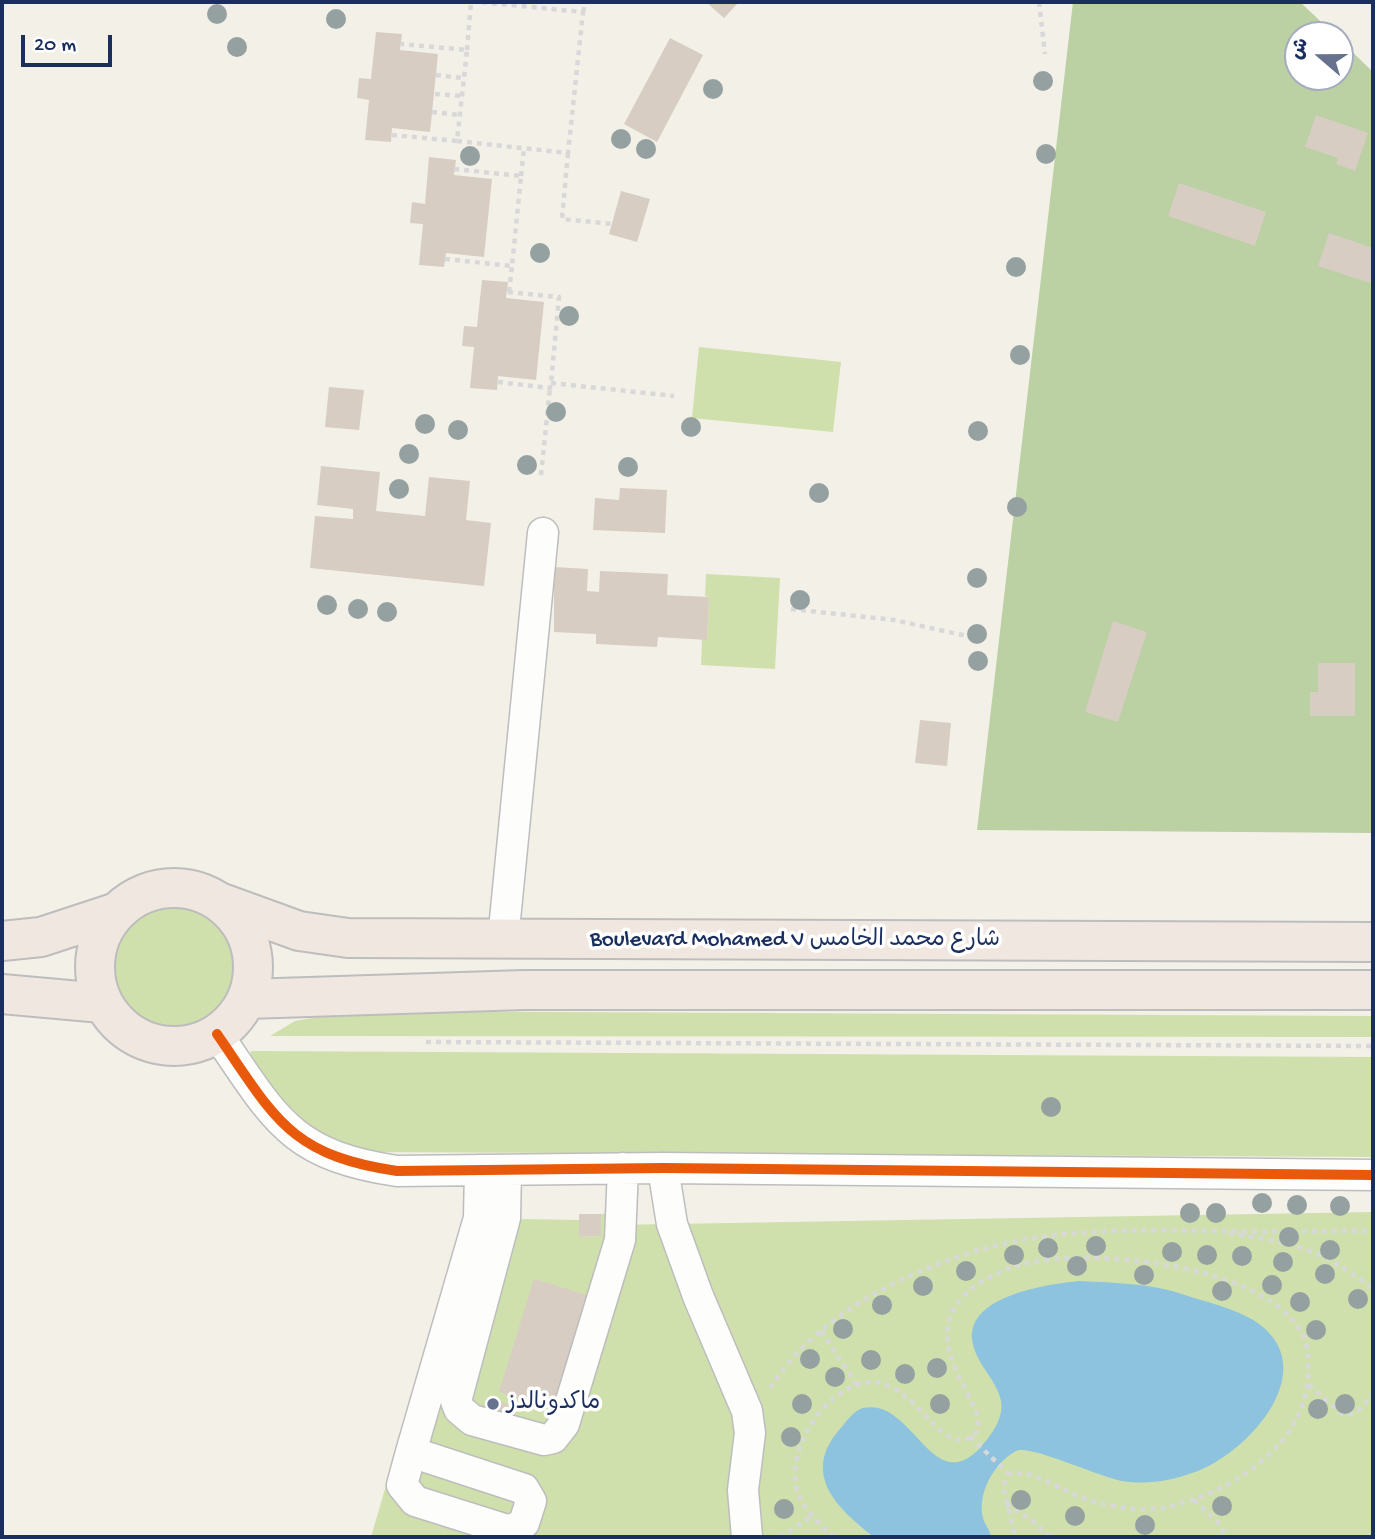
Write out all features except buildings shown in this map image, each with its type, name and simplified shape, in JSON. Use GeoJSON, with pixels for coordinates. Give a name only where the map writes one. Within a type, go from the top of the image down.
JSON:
{"type":"FeatureCollection","features":[{"type":"Feature","properties":{"kind":"main road"},"geometry":{"type":"LineString","coordinates":[[2,941],[41,937],[114,913],[138,895],[166,887],[196,890],[222,903],[240,923],[251,947],[254,973],[247,999],[235,1019],[217,1034],[193,1045],[166,1047],[140,1040],[118,1025],[102,1003],[94,972],[98,941],[114,913]]}},
{"type":"Feature","properties":{"kind":"main road","name":"Boulevard Mohamed V شارع محمد الخامس"},"geometry":{"type":"LineString","coordinates":[[222,903],[282,926],[328,937],[503,940],[1373,942]]}},
{"type":"Feature","properties":{"kind":"main road"},"geometry":{"type":"LineString","coordinates":[[247,999],[524,990],[1373,990]]}},
{"type":"Feature","properties":{"kind":"main road"},"geometry":{"type":"LineString","coordinates":[[2,994],[102,1003]]}},
{"type":"Feature","properties":{"kind":"street"},"geometry":{"type":"LineString","coordinates":[[503,940],[544,533]]}},
{"type":"Feature","properties":{"kind":"street"},"geometry":{"type":"LineString","coordinates":[[217,1034],[270,1111],[297,1138],[330,1156],[361,1166],[397,1171],[663,1168],[1373,1175]]}},
{"type":"Feature","properties":{"kind":"street"},"geometry":{"type":"LineString","coordinates":[[493,1170],[505,1218],[456,1401],[459,1409],[472,1420],[544,1440],[560,1432],[564,1424],[620,1240],[623,1168]]}},
{"type":"Feature","properties":{"kind":"street"},"geometry":{"type":"LineString","coordinates":[[663,1168],[672,1224],[698,1296],[747,1411],[750,1433],[743,1490],[747,1537]]}},
{"type":"Feature","properties":{"kind":"street"},"geometry":{"type":"LineString","coordinates":[[411,1452],[493,1170]]}},
{"type":"Feature","properties":{"kind":"path"},"geometry":{"type":"LineString","coordinates":[[457,141],[471,2]]}},
{"type":"Feature","properties":{"kind":"path"},"geometry":{"type":"LineString","coordinates":[[480,2],[583,12]]}},
{"type":"Feature","properties":{"kind":"path"},"geometry":{"type":"LineString","coordinates":[[586,2],[562,219],[612,224]]}},
{"type":"Feature","properties":{"kind":"path"},"geometry":{"type":"LineString","coordinates":[[1039,2],[1045,54]]}},
{"type":"Feature","properties":{"kind":"path"},"geometry":{"type":"LineString","coordinates":[[401,44],[467,50]]}},
{"type":"Feature","properties":{"kind":"path"},"geometry":{"type":"LineString","coordinates":[[436,75],[463,78]]}},
{"type":"Feature","properties":{"kind":"path"},"geometry":{"type":"LineString","coordinates":[[435,94],[462,96]]}},
{"type":"Feature","properties":{"kind":"path"},"geometry":{"type":"LineString","coordinates":[[432,112],[460,115]]}},
{"type":"Feature","properties":{"kind":"path"},"geometry":{"type":"LineString","coordinates":[[392,135],[568,153]]}},
{"type":"Feature","properties":{"kind":"path"},"geometry":{"type":"LineString","coordinates":[[524,148],[508,292],[559,297],[541,475]]}},
{"type":"Feature","properties":{"kind":"path"},"geometry":{"type":"LineString","coordinates":[[454,169],[521,176]]}},
{"type":"Feature","properties":{"kind":"path"},"geometry":{"type":"LineString","coordinates":[[445,259],[512,266]]}},
{"type":"Feature","properties":{"kind":"path"},"geometry":{"type":"LineString","coordinates":[[498,382],[674,396]]}},
{"type":"Feature","properties":{"kind":"path"},"geometry":{"type":"LineString","coordinates":[[791,609],[894,620],[967,636]]}},
{"type":"Feature","properties":{"kind":"path"},"geometry":{"type":"LineString","coordinates":[[426,1042],[1373,1046]]}},
{"type":"Feature","properties":{"kind":"path"},"geometry":{"type":"LineString","coordinates":[[750,1433],[760,1408],[786,1364],[821,1331],[857,1302],[933,1263],[978,1248],[1029,1236],[1140,1228],[1373,1231]]}},
{"type":"Feature","properties":{"kind":"path"},"geometry":{"type":"LineString","coordinates":[[1214,1231],[1310,1249],[1339,1263],[1373,1289]]}},
{"type":"Feature","properties":{"kind":"path"},"geometry":{"type":"LineString","coordinates":[[834,1537],[812,1516],[798,1493],[795,1466],[799,1451],[816,1418],[830,1400],[865,1382],[898,1388],[949,1437],[960,1440],[970,1437],[977,1430],[978,1416],[947,1348],[946,1327],[953,1307],[969,1291],[1010,1268],[1034,1261],[1079,1256],[1136,1259],[1212,1275],[1279,1307],[1305,1340],[1308,1384],[1302,1404],[1282,1440],[1268,1456],[1241,1478],[1193,1499],[1164,1508],[1120,1506],[1082,1498],[1029,1475],[1009,1474],[970,1437]]}},
{"type":"Feature","properties":{"kind":"path"},"geometry":{"type":"LineString","coordinates":[[821,1331],[857,1385]]}},
{"type":"Feature","properties":{"kind":"path"},"geometry":{"type":"LineString","coordinates":[[1308,1384],[1342,1414],[1353,1414],[1360,1410],[1373,1393]]}},
{"type":"Feature","properties":{"kind":"path"},"geometry":{"type":"LineString","coordinates":[[1009,1474],[1003,1486],[1015,1537]]}},
{"type":"Feature","properties":{"kind":"path"},"geometry":{"type":"LineString","coordinates":[[1193,1499],[1220,1524],[1226,1537]]}},
{"type":"Feature","properties":{"kind":"path"},"geometry":{"type":"LineString","coordinates":[[1006,1503],[1033,1521],[1050,1537]]}},
{"type":"Feature","properties":{"kind":"path"},"geometry":{"type":"LineString","coordinates":[[780,1537],[812,1516]]}},
{"type":"Feature","properties":{"kind":"green space"},"geometry":{"type":"Polygon","coordinates":[[[1073,2],[1300,2],[1320,21],[1284,21],[1284,91],[1354,91],[1354,54],[1373,72],[1373,833],[977,830],[1073,2]]]}},
{"type":"Feature","properties":{"kind":"green space"},"geometry":{"type":"Polygon","coordinates":[[[699,347],[841,362],[833,432],[692,418],[699,347]]]}},
{"type":"Feature","properties":{"kind":"green space"},"geometry":{"type":"Polygon","coordinates":[[[706,574],[780,578],[775,669],[701,665],[702,639],[707,639],[709,597],[705,596],[706,574]]]}},
{"type":"Feature","properties":{"kind":"green space"},"geometry":{"type":"Polygon","coordinates":[[[172,901],[197,906],[218,920],[232,941],[237,966],[232,991],[218,1012],[197,1026],[172,1031],[147,1026],[126,1012],[112,991],[107,966],[112,941],[126,920],[147,906],[172,901]]]}},
{"type":"Feature","properties":{"kind":"green space"},"geometry":{"type":"Polygon","coordinates":[[[352,1011],[1373,1016],[1373,1037],[270,1036],[295,1021],[352,1011]]]}},
{"type":"Feature","properties":{"kind":"green space"},"geometry":{"type":"Polygon","coordinates":[[[251,1051],[1373,1057],[1373,1157],[362,1152],[298,1125],[250,1059],[251,1051]]]}},
{"type":"Feature","properties":{"kind":"green space"},"geometry":{"type":"Polygon","coordinates":[[[1373,1212],[1373,1537],[371,1537],[464,1218],[579,1220],[579,1237],[601,1236],[601,1214],[613,1213],[613,1225],[1373,1212]]]}},
{"type":"Feature","properties":{"kind":"water"},"geometry":{"type":"Polygon","coordinates":[[[1080,1281],[1159,1288],[1226,1308],[1255,1321],[1278,1347],[1283,1368],[1279,1390],[1269,1412],[1253,1432],[1214,1463],[1168,1480],[1141,1483],[1122,1481],[1035,1452],[1016,1451],[994,1471],[985,1489],[983,1518],[991,1537],[874,1537],[848,1515],[828,1489],[823,1461],[828,1445],[850,1417],[863,1408],[880,1409],[896,1417],[935,1455],[948,1462],[963,1460],[980,1448],[1001,1414],[999,1393],[978,1359],[973,1344],[973,1328],[981,1314],[1010,1296],[1048,1285],[1080,1281]]]}},
{"type":"Feature","properties":{"kind":"cycle path"},"geometry":{"type":"LineString","coordinates":[[217,1034],[254,1089],[288,1128],[331,1155],[397,1171],[663,1168],[1373,1175]]}},
{"type":"Feature","properties":{"kind":"place","name":"ماكدونالدز"},"geometry":{"type":"Point","coordinates":[493,1404]}}]}
